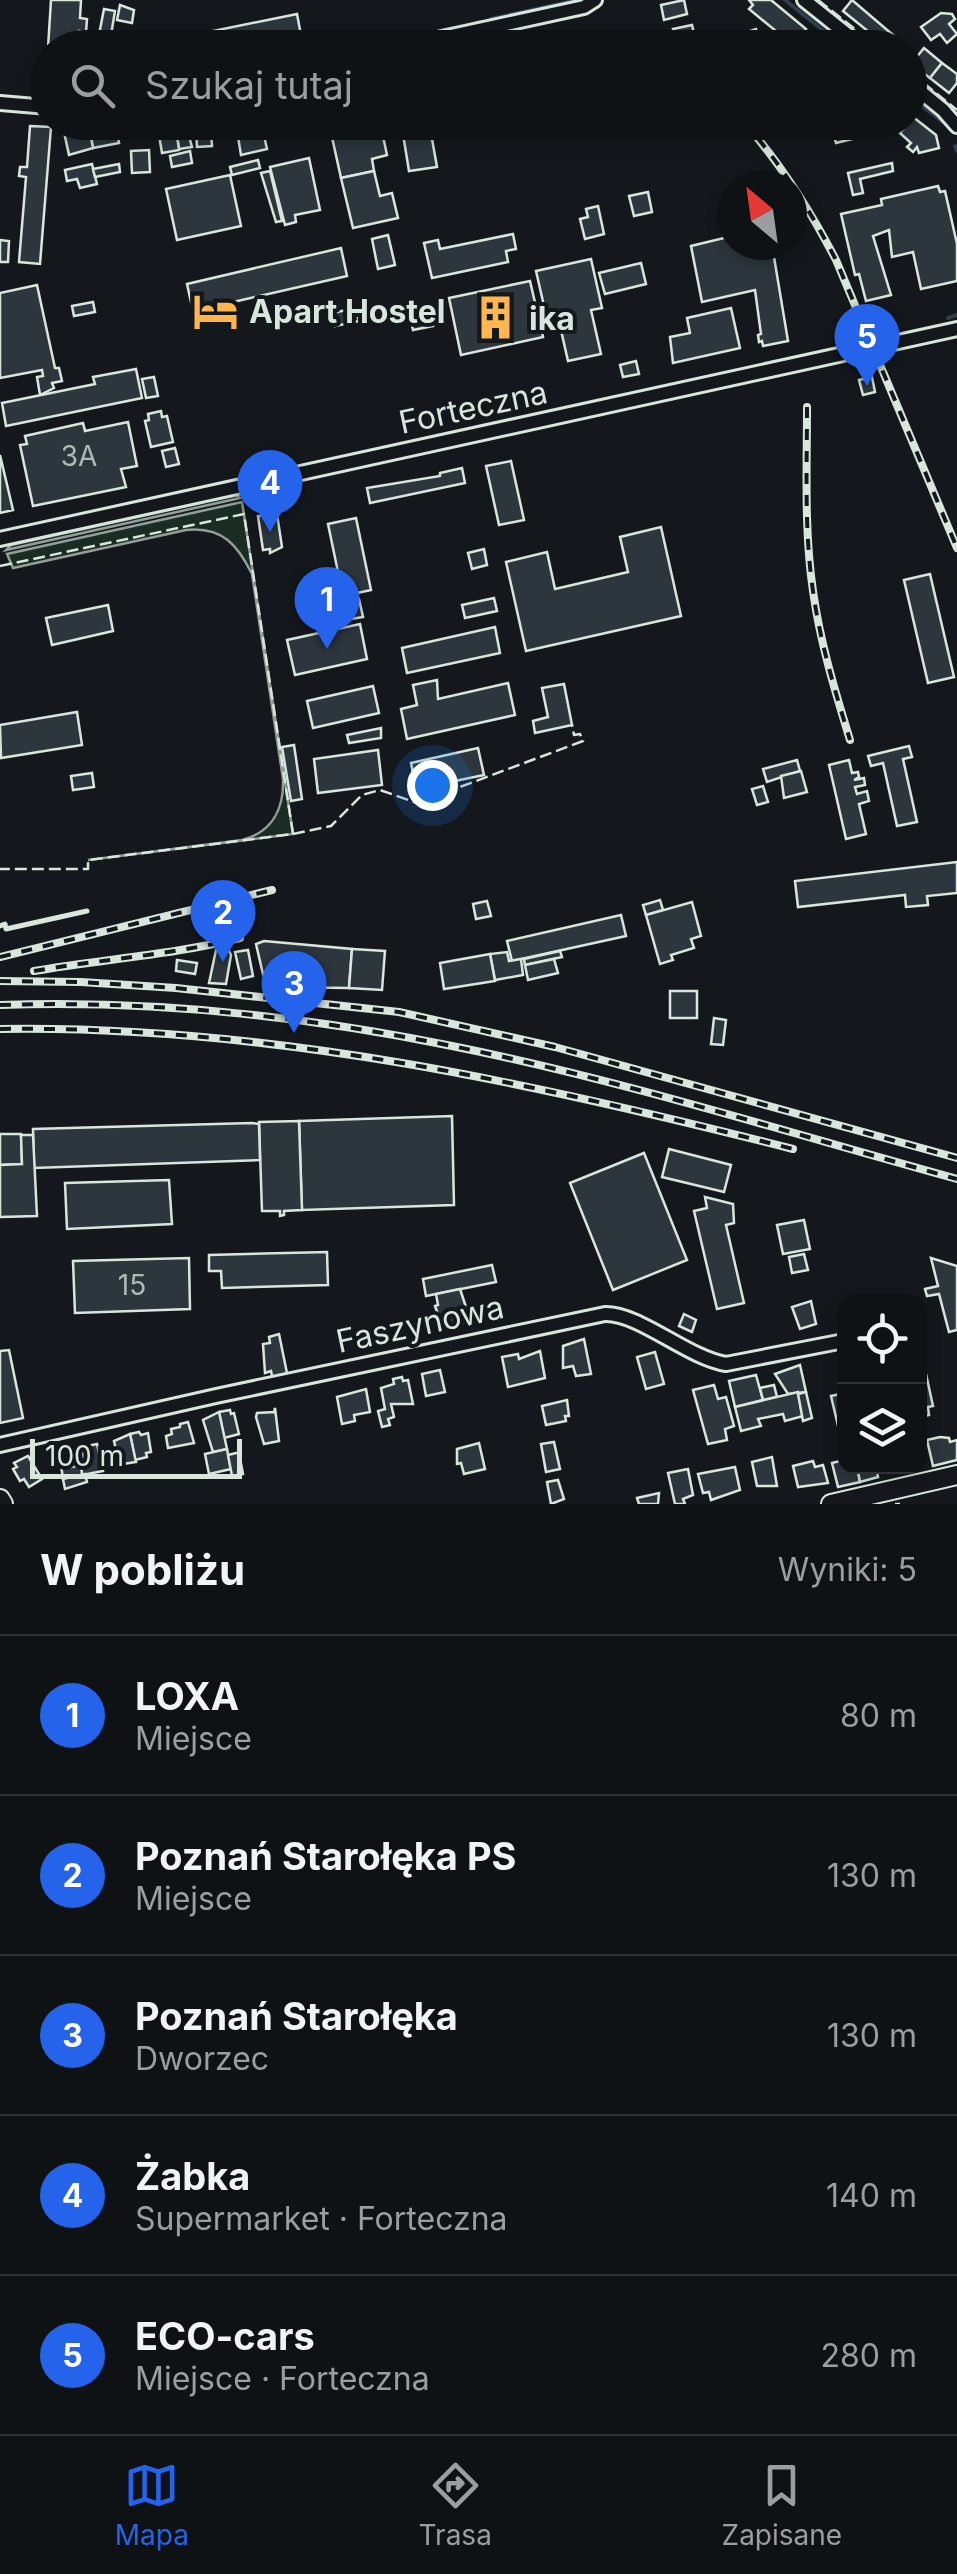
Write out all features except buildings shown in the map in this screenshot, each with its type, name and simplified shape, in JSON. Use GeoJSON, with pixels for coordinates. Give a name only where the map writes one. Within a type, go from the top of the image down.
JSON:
{"type":"FeatureCollection","features":[{"type":"Feature","properties":{"kind":"street"},"geometry":{"type":"LineString","coordinates":[[479,30],[584,7],[595,0]]}},
{"type":"Feature","properties":{"kind":"street"},"geometry":{"type":"LineString","coordinates":[[804,0],[842,30]]}},
{"type":"Feature","properties":{"kind":"street"},"geometry":{"type":"LineString","coordinates":[[927,97],[957,126]]}},
{"type":"Feature","properties":{"kind":"street"},"geometry":{"type":"LineString","coordinates":[[0,103],[30,106]]}},
{"type":"Feature","properties":{"kind":"street","name":"Forteczna"},"geometry":{"type":"LineString","coordinates":[[0,539],[957,329]]}},
{"type":"Feature","properties":{"kind":"street","name":"Faszynowa"},"geometry":{"type":"LineString","coordinates":[[0,1445],[605,1314],[622,1317],[701,1356],[726,1364],[837,1342]]}},
{"type":"Feature","properties":{"kind":"street"},"geometry":{"type":"LineString","coordinates":[[831,1504],[957,1475]]}},
{"type":"Feature","properties":{"kind":"green space"},"geometry":{"type":"Polygon","coordinates":[[[236,495],[240,498],[6,550],[11,545],[236,495]]]}},
{"type":"Feature","properties":{"kind":"green space"},"geometry":{"type":"Polygon","coordinates":[[[242,502],[293,834],[88,860],[242,840],[261,831],[274,818],[283,779],[252,574],[228,540],[199,530],[13,568],[7,554],[242,502]]]}},
{"type":"Feature","properties":{"kind":"waterway"},"geometry":{"type":"LineString","coordinates":[[491,19],[577,0]]}},
{"type":"Feature","properties":{"kind":"waterway"},"geometry":{"type":"LineString","coordinates":[[785,0],[823,30]]}},
{"type":"Feature","properties":{"kind":"waterway"},"geometry":{"type":"LineString","coordinates":[[472,24],[481,22]]}},
{"type":"Feature","properties":{"kind":"waterway"},"geometry":{"type":"LineString","coordinates":[[444,30],[453,28]]}},
{"type":"Feature","properties":{"kind":"waterway"},"geometry":{"type":"LineString","coordinates":[[927,110],[943,122]]}},
{"type":"Feature","properties":{"kind":"waterway"},"geometry":{"type":"LineString","coordinates":[[955,146],[957,151]]}},
{"type":"Feature","properties":{"kind":"waterway"},"geometry":{"type":"LineString","coordinates":[[948,318],[957,315]]}},
{"type":"Feature","properties":{"kind":"railway"},"geometry":{"type":"LineString","coordinates":[[759,140],[794,188],[836,260],[957,548]]}},
{"type":"Feature","properties":{"kind":"railway"},"geometry":{"type":"LineString","coordinates":[[807,407],[810,568],[824,648],[850,740]]}},
{"type":"Feature","properties":{"kind":"railway"},"geometry":{"type":"LineString","coordinates":[[0,957],[272,890]]}},
{"type":"Feature","properties":{"kind":"railway"},"geometry":{"type":"LineString","coordinates":[[34,971],[240,938]]}},
{"type":"Feature","properties":{"kind":"railway"},"geometry":{"type":"LineString","coordinates":[[0,981],[176,988],[399,1012],[555,1047],[957,1158]]}},
{"type":"Feature","properties":{"kind":"railway"},"geometry":{"type":"LineString","coordinates":[[0,1005],[113,1005],[227,1012],[397,1035],[579,1075],[957,1179]]}},
{"type":"Feature","properties":{"kind":"railway"},"geometry":{"type":"LineString","coordinates":[[0,1029],[101,1030],[201,1037],[401,1063],[598,1102],[793,1149]]}},
{"type":"Feature","properties":{"kind":"fence"},"geometry":{"type":"LineString","coordinates":[[818,0],[856,30]]}},
{"type":"Feature","properties":{"kind":"fence"},"geometry":{"type":"LineString","coordinates":[[927,86],[957,110]]}},
{"type":"Feature","properties":{"kind":"fence"},"geometry":{"type":"LineString","coordinates":[[0,566],[244,514],[293,834],[88,860],[88,869],[0,869]]}},
{"type":"Feature","properties":{"kind":"fence"},"geometry":{"type":"LineString","coordinates":[[293,834],[331,826],[362,795],[380,790],[417,803],[583,741],[580,734],[574,735],[572,725]]}},
{"type":"Feature","properties":{"kind":"fence"},"geometry":{"type":"LineString","coordinates":[[895,1504],[900,1504]]}},
{"type":"Feature","properties":{"kind":"wall"},"geometry":{"type":"LineString","coordinates":[[0,926],[5,924],[6,929],[87,911]]}},
{"type":"Feature","properties":{"kind":"place","name":"Apart Hostel"},"geometry":{"type":"Point","coordinates":[216,311]}},
{"type":"Feature","properties":{"kind":"place","name":"ika"},"geometry":{"type":"Point","coordinates":[496,318]}},
{"type":"Feature","properties":{"kind":"place","name":"ECO-cars"},"geometry":{"type":"Point","coordinates":[867,386]}},
{"type":"Feature","properties":{"kind":"place","name":"Żabka"},"geometry":{"type":"Point","coordinates":[270,532]}},
{"type":"Feature","properties":{"kind":"place","name":"LOXA"},"geometry":{"type":"Point","coordinates":[327,649]}},
{"type":"Feature","properties":{"kind":"place","name":"Poznań Starołęka PS"},"geometry":{"type":"Point","coordinates":[223,962]}},
{"type":"Feature","properties":{"kind":"place","name":"Poznań Starołęka"},"geometry":{"type":"Point","coordinates":[294,1033]}}]}
